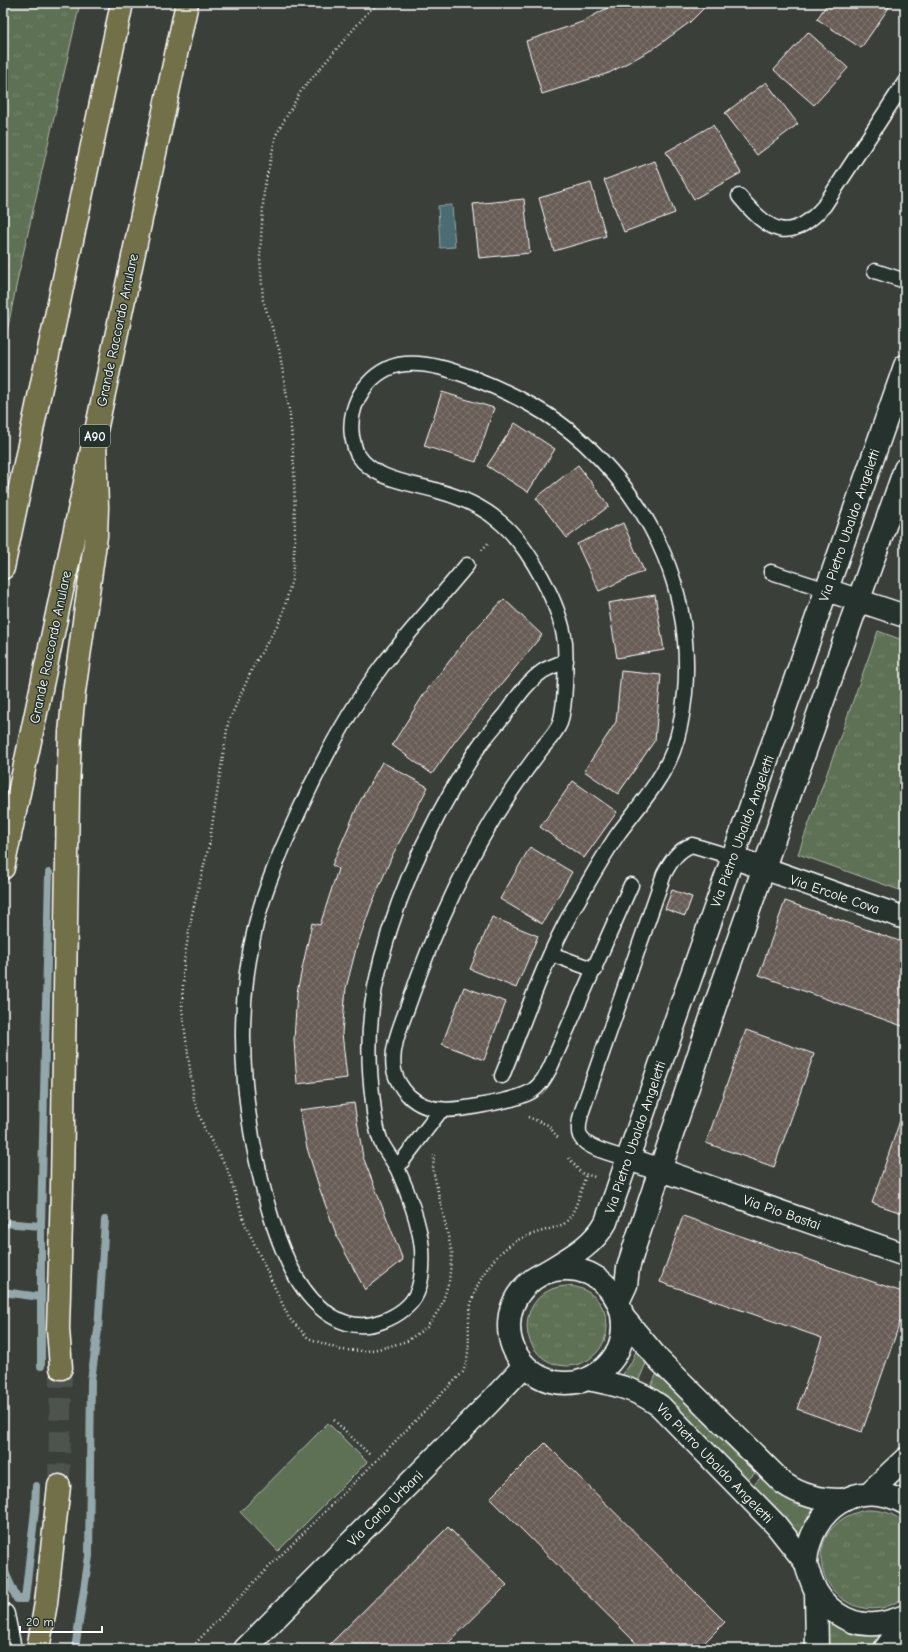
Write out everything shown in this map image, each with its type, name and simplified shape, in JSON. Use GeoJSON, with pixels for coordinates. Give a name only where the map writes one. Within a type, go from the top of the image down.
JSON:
{"type":"FeatureCollection","features":[{"type":"Feature","properties":{"kind":"highway"},"geometry":{"type":"LineString","coordinates":[[3,568],[122,3]]}},
{"type":"Feature","properties":{"kind":"highway","name":"Grande Raccordo Anulare"},"geometry":{"type":"LineString","coordinates":[[3,868],[187,3]]}},
{"type":"Feature","properties":{"kind":"highway"},"geometry":{"type":"LineString","coordinates":[[60,1368],[58,1329],[62,1186],[69,748],[74,692],[96,536],[97,507],[95,438]]}},
{"type":"Feature","properties":{"kind":"highway"},"geometry":{"type":"LineString","coordinates":[[3,504],[25,466]]}},
{"type":"Feature","properties":{"kind":"highway"},"geometry":{"type":"LineString","coordinates":[[38,1649],[46,1603],[59,1486]]}},
{"type":"Feature","properties":{"kind":"street","name":"Via Pietro Ubaldo Angeletti"},"geometry":{"type":"LineString","coordinates":[[546,1272],[590,1244],[601,1231],[606,1222],[732,857],[905,366]]}},
{"type":"Feature","properties":{"kind":"street"},"geometry":{"type":"LineString","coordinates":[[842,1500],[818,1499],[805,1496],[783,1484],[659,1360],[620,1310],[609,1288],[596,1277],[580,1270],[563,1268],[546,1272],[532,1280],[520,1291],[512,1305],[508,1321],[509,1337],[515,1352],[524,1366],[538,1376],[554,1382],[570,1383],[587,1380],[603,1369],[616,1355],[623,1336],[620,1310],[626,1285],[628,1268],[660,1169],[717,1000],[905,469]]}},
{"type":"Feature","properties":{"kind":"street"},"geometry":{"type":"LineString","coordinates":[[827,590],[905,616]]}},
{"type":"Feature","properties":{"kind":"street","name":"Via Ercole Cova"},"geometry":{"type":"LineString","coordinates":[[732,857],[905,918]]}},
{"type":"Feature","properties":{"kind":"street","name":"Via Pio Bastai"},"geometry":{"type":"LineString","coordinates":[[629,1159],[905,1255]]}},
{"type":"Feature","properties":{"kind":"street","name":"Via Carlo Urbani"},"geometry":{"type":"LineString","coordinates":[[245,1649],[484,1409],[524,1366]]}},
{"type":"Feature","properties":{"kind":"street","name":"Via Pietro Ubaldo Angeletti"},"geometry":{"type":"LineString","coordinates":[[587,1380],[627,1387],[640,1392],[660,1406],[776,1525],[806,1563]]}},
{"type":"Feature","properties":{"kind":"street"},"geometry":{"type":"LineString","coordinates":[[869,1493],[905,1459]]}},
{"type":"Feature","properties":{"kind":"street"},"geometry":{"type":"LineString","coordinates":[[905,1503],[896,1498],[883,1494],[869,1493],[855,1495],[842,1500],[831,1507],[822,1517],[814,1530],[811,1536],[806,1563],[816,1591],[830,1609],[846,1619],[860,1623],[874,1624],[885,1623],[905,1616]]}},
{"type":"Feature","properties":{"kind":"street"},"geometry":{"type":"LineString","coordinates":[[816,1591],[817,1649]]}},
{"type":"Feature","properties":{"kind":"street"},"geometry":{"type":"LineString","coordinates":[[3,1615],[10,1649]]}},
{"type":"Feature","properties":{"kind":"street"},"geometry":{"type":"LineString","coordinates":[[885,1649],[905,1622]]}},
{"type":"Feature","properties":{"kind":"lane"},"geometry":{"type":"LineString","coordinates":[[739,196],[755,214],[768,225],[783,229],[797,228],[804,225],[815,217],[824,206],[905,82]]}},
{"type":"Feature","properties":{"kind":"lane"},"geometry":{"type":"LineString","coordinates":[[874,271],[905,281]]}},
{"type":"Feature","properties":{"kind":"lane"},"geometry":{"type":"LineString","coordinates":[[502,1076],[551,954],[566,923],[616,837],[641,805],[666,767],[673,751],[681,724],[687,660],[677,591],[668,563],[657,539],[632,497],[606,464],[576,436],[553,418],[528,402],[456,372],[426,364],[402,364],[386,369],[372,379],[361,392],[353,410],[351,427],[353,442],[358,455],[369,467],[382,474],[458,497],[486,511],[504,525],[520,544],[543,579],[558,612],[564,636],[566,661],[563,702],[559,726],[516,784],[482,837],[438,926],[417,980],[399,1034],[394,1066],[399,1082],[411,1098],[427,1108],[441,1110],[505,1100],[523,1096],[536,1089],[550,1068],[631,885]]}},
{"type":"Feature","properties":{"kind":"lane"},"geometry":{"type":"LineString","coordinates":[[467,566],[382,667],[351,713],[320,765],[264,895],[256,925],[248,967],[242,1020],[245,1080],[249,1117],[262,1186],[282,1246],[299,1282],[311,1300],[326,1314],[342,1321],[359,1325],[377,1324],[406,1309],[419,1288],[422,1276],[421,1245],[416,1221],[397,1168],[382,1144],[377,1130],[370,1076],[369,1047],[371,1014],[375,987],[397,907],[410,874],[448,797],[481,743],[524,688],[543,672],[566,661]]}},
{"type":"Feature","properties":{"kind":"lane"},"geometry":{"type":"LineString","coordinates":[[771,572],[827,590]]}},
{"type":"Feature","properties":{"kind":"lane"},"geometry":{"type":"LineString","coordinates":[[629,1159],[593,1147],[583,1141],[579,1128],[582,1111],[664,874],[669,864],[681,851],[692,845],[732,857]]}},
{"type":"Feature","properties":{"kind":"lane"},"geometry":{"type":"LineString","coordinates":[[551,954],[594,970]]}},
{"type":"Feature","properties":{"kind":"lane"},"geometry":{"type":"LineString","coordinates":[[397,1168],[441,1110]]}},
{"type":"Feature","properties":{"kind":"path"},"geometry":{"type":"LineString","coordinates":[[467,566],[504,525]]}},
{"type":"Feature","properties":{"kind":"path"},"geometry":{"type":"LineString","coordinates":[[190,1649],[258,1578],[463,1372],[469,1354],[469,1319],[473,1296],[486,1270],[498,1255],[518,1240],[564,1224],[574,1211],[586,1175]]}},
{"type":"Feature","properties":{"kind":"path"},"geometry":{"type":"LineString","coordinates":[[334,1420],[371,1456]]}},
{"type":"Feature","properties":{"kind":"green space"},"geometry":{"type":"Polygon","coordinates":[[[3,3],[80,3],[18,277],[3,352],[3,3]]]}},
{"type":"Feature","properties":{"kind":"green space"},"geometry":{"type":"Polygon","coordinates":[[[878,631],[905,641],[905,892],[798,854],[878,631]]]}},
{"type":"Feature","properties":{"kind":"green space"},"geometry":{"type":"Polygon","coordinates":[[[567,1286],[582,1289],[595,1298],[604,1311],[607,1326],[604,1341],[595,1354],[582,1363],[567,1366],[552,1363],[539,1354],[530,1341],[527,1326],[530,1311],[539,1298],[552,1289],[567,1286]]]}},
{"type":"Feature","properties":{"kind":"green space"},"geometry":{"type":"Polygon","coordinates":[[[637,1349],[647,1361],[638,1382],[621,1377],[631,1363],[637,1349]]]}},
{"type":"Feature","properties":{"kind":"green space"},"geometry":{"type":"Polygon","coordinates":[[[658,1371],[758,1470],[747,1481],[650,1388],[658,1371]]]}},
{"type":"Feature","properties":{"kind":"green space"},"geometry":{"type":"Polygon","coordinates":[[[328,1423],[367,1462],[278,1551],[240,1512],[328,1423]]]}},
{"type":"Feature","properties":{"kind":"green space"},"geometry":{"type":"Polygon","coordinates":[[[763,1475],[794,1501],[814,1509],[814,1513],[801,1533],[798,1533],[752,1487],[763,1475]]]}},
{"type":"Feature","properties":{"kind":"green space"},"geometry":{"type":"Polygon","coordinates":[[[865,1510],[886,1512],[905,1523],[905,1595],[900,1600],[881,1608],[864,1608],[849,1603],[837,1594],[828,1582],[822,1568],[821,1553],[825,1539],[835,1525],[846,1517],[865,1510]]]}},
{"type":"Feature","properties":{"kind":"green space"},"geometry":{"type":"Polygon","coordinates":[[[830,1621],[846,1630],[881,1635],[884,1637],[876,1649],[827,1649],[828,1624],[830,1621]]]}},
{"type":"Feature","properties":{"kind":"water"},"geometry":{"type":"Polygon","coordinates":[[[452,205],[455,247],[440,248],[438,206],[452,205]]]}},
{"type":"Feature","properties":{"kind":"building"},"geometry":{"type":"Polygon","coordinates":[[[616,3],[709,3],[690,22],[653,49],[609,73],[542,94],[526,41],[582,22],[616,3]]]}},
{"type":"Feature","properties":{"kind":"building"},"geometry":{"type":"Polygon","coordinates":[[[828,3],[886,3],[890,6],[861,48],[817,19],[828,3]]]}},
{"type":"Feature","properties":{"kind":"building"},"geometry":{"type":"Polygon","coordinates":[[[808,32],[848,68],[814,105],[774,70],[808,32]]]}},
{"type":"Feature","properties":{"kind":"building"},"geometry":{"type":"Polygon","coordinates":[[[766,82],[798,124],[757,155],[725,113],[766,82]]]}},
{"type":"Feature","properties":{"kind":"building"},"geometry":{"type":"Polygon","coordinates":[[[713,125],[741,173],[694,199],[666,152],[713,125]]]}},
{"type":"Feature","properties":{"kind":"building"},"geometry":{"type":"Polygon","coordinates":[[[655,161],[675,213],[624,232],[604,180],[655,161]]]}},
{"type":"Feature","properties":{"kind":"building"},"geometry":{"type":"Polygon","coordinates":[[[591,183],[606,236],[554,251],[539,198],[591,183]]]}},
{"type":"Feature","properties":{"kind":"building"},"geometry":{"type":"Polygon","coordinates":[[[524,199],[530,253],[479,258],[473,204],[524,199]]]}},
{"type":"Feature","properties":{"kind":"building"},"geometry":{"type":"Polygon","coordinates":[[[442,392],[494,408],[476,462],[424,446],[442,392]]]}},
{"type":"Feature","properties":{"kind":"building"},"geometry":{"type":"Polygon","coordinates":[[[515,423],[555,449],[528,492],[487,466],[515,423]]]}},
{"type":"Feature","properties":{"kind":"building"},"geometry":{"type":"Polygon","coordinates":[[[578,465],[609,506],[567,538],[536,498],[578,465]]]}},
{"type":"Feature","properties":{"kind":"building"},"geometry":{"type":"Polygon","coordinates":[[[623,523],[644,571],[599,591],[577,544],[623,523]]]}},
{"type":"Feature","properties":{"kind":"building"},"geometry":{"type":"Polygon","coordinates":[[[655,595],[664,650],[617,658],[608,603],[655,595]]]}},
{"type":"Feature","properties":{"kind":"building"},"geometry":{"type":"Polygon","coordinates":[[[504,599],[542,635],[456,740],[432,774],[392,745],[424,694],[468,637],[504,599]]]}},
{"type":"Feature","properties":{"kind":"building"},"geometry":{"type":"Polygon","coordinates":[[[621,671],[661,675],[655,740],[618,794],[584,771],[616,722],[621,671]]]}},
{"type":"Feature","properties":{"kind":"building"},"geometry":{"type":"Polygon","coordinates":[[[382,762],[428,787],[392,856],[371,906],[356,949],[346,988],[342,1033],[347,1078],[297,1084],[294,1040],[297,992],[312,923],[320,925],[338,869],[332,865],[359,803],[382,762]]]}},
{"type":"Feature","properties":{"kind":"building"},"geometry":{"type":"Polygon","coordinates":[[[573,781],[617,812],[584,858],[540,827],[573,781]]]}},
{"type":"Feature","properties":{"kind":"building"},"geometry":{"type":"Polygon","coordinates":[[[530,847],[572,872],[542,924],[500,899],[530,847]]]}},
{"type":"Feature","properties":{"kind":"building"},"geometry":{"type":"Polygon","coordinates":[[[672,890],[692,897],[685,916],[665,909],[672,890]]]}},
{"type":"Feature","properties":{"kind":"building"},"geometry":{"type":"Polygon","coordinates":[[[785,901],[905,943],[905,1027],[759,975],[785,901]]]}},
{"type":"Feature","properties":{"kind":"building"},"geometry":{"type":"Polygon","coordinates":[[[492,917],[538,936],[516,988],[470,969],[492,917]]]}},
{"type":"Feature","properties":{"kind":"building"},"geometry":{"type":"Polygon","coordinates":[[[464,987],[506,1002],[484,1060],[442,1044],[464,987]]]}},
{"type":"Feature","properties":{"kind":"building"},"geometry":{"type":"Polygon","coordinates":[[[746,1030],[814,1054],[774,1167],[706,1143],[746,1030]]]}},
{"type":"Feature","properties":{"kind":"building"},"geometry":{"type":"Polygon","coordinates":[[[354,1103],[363,1157],[403,1260],[365,1290],[338,1239],[320,1190],[307,1148],[300,1110],[354,1103]]]}},
{"type":"Feature","properties":{"kind":"building"},"geometry":{"type":"Polygon","coordinates":[[[905,1106],[905,1214],[872,1203],[905,1106]]]}},
{"type":"Feature","properties":{"kind":"building"},"geometry":{"type":"Polygon","coordinates":[[[683,1216],[905,1293],[905,1308],[862,1432],[797,1409],[822,1338],[660,1282],[683,1216]]]}},
{"type":"Feature","properties":{"kind":"building"},"geometry":{"type":"Polygon","coordinates":[[[545,1443],[725,1622],[698,1649],[642,1649],[490,1498],[545,1443]]]}},
{"type":"Feature","properties":{"kind":"building"},"geometry":{"type":"Polygon","coordinates":[[[448,1527],[507,1585],[442,1649],[325,1649],[448,1527]]]}},
{"type":"Feature","properties":{"kind":"waterway"},"geometry":{"type":"LineString","coordinates":[[41,1366],[41,1226],[49,873]]}},
{"type":"Feature","properties":{"kind":"waterway"},"geometry":{"type":"LineString","coordinates":[[75,1649],[89,1556],[91,1380],[98,1330],[105,1220]]}},
{"type":"Feature","properties":{"kind":"waterway"},"geometry":{"type":"LineString","coordinates":[[3,1223],[41,1226]]}},
{"type":"Feature","properties":{"kind":"waterway"},"geometry":{"type":"LineString","coordinates":[[3,1292],[40,1297]]}},
{"type":"Feature","properties":{"kind":"waterway"},"geometry":{"type":"LineString","coordinates":[[3,1568],[17,1599],[25,1599],[35,1510],[36,1486]]}},
{"type":"Feature","properties":{"kind":"tunnel"},"geometry":{"type":"LineString","coordinates":[[59,1486],[61,1368]]}}]}
